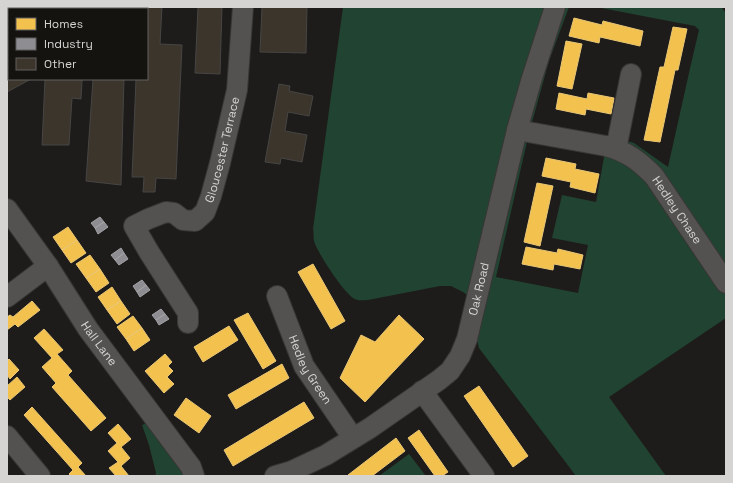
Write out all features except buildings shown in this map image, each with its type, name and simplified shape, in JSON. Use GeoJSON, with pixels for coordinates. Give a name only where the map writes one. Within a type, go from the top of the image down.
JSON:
{"type":"FeatureCollection","features":[{"type":"Feature","properties":{"kind":"street","name":"Gloucester Terrace"},"geometry":{"type":"LineString","coordinates":[[188,323],[188,313],[134,226],[166,212],[174,213],[183,220],[195,221],[205,212],[220,163],[237,90],[243,7]]}},
{"type":"Feature","properties":{"kind":"street","name":"Oak Road"},"geometry":{"type":"LineString","coordinates":[[288,474],[326,455],[370,428],[439,380],[450,371],[460,356],[467,339],[517,130],[555,7]]}},
{"type":"Feature","properties":{"kind":"street"},"geometry":{"type":"LineString","coordinates":[[616,149],[631,74]]}},
{"type":"Feature","properties":{"kind":"street","name":"Hedley Chase"},"geometry":{"type":"LineString","coordinates":[[517,130],[606,146],[630,156],[643,165],[654,176],[726,283]]}},
{"type":"Feature","properties":{"kind":"street","name":"Hall Lane"},"geometry":{"type":"LineString","coordinates":[[7,209],[48,266],[88,329],[192,467],[194,476]]}},
{"type":"Feature","properties":{"kind":"street"},"geometry":{"type":"LineString","coordinates":[[7,297],[48,266]]}},
{"type":"Feature","properties":{"kind":"street","name":"Hedley Green"},"geometry":{"type":"LineString","coordinates":[[277,296],[304,366],[353,438]]}},
{"type":"Feature","properties":{"kind":"street"},"geometry":{"type":"LineString","coordinates":[[422,391],[484,476]]}},
{"type":"Feature","properties":{"kind":"street"},"geometry":{"type":"LineString","coordinates":[[7,436],[40,476]]}},
{"type":"Feature","properties":{"kind":"green space"},"geometry":{"type":"Polygon","coordinates":[[[343,7],[569,7],[549,61],[529,133],[496,277],[578,293],[588,245],[552,238],[562,195],[596,202],[608,135],[634,143],[668,167],[699,30],[695,26],[596,7],[721,7],[726,13],[726,318],[609,397],[666,476],[576,476],[479,348],[474,300],[463,292],[451,286],[440,286],[368,300],[358,300],[350,296],[332,273],[316,246],[313,229],[343,7]]]}},
{"type":"Feature","properties":{"kind":"green space"},"geometry":{"type":"Polygon","coordinates":[[[150,422],[175,458],[185,476],[155,476],[156,473],[149,445],[142,425],[150,422]]]}},
{"type":"Feature","properties":{"kind":"green space"},"geometry":{"type":"Polygon","coordinates":[[[409,454],[426,476],[379,476],[409,454]]]}}]}
